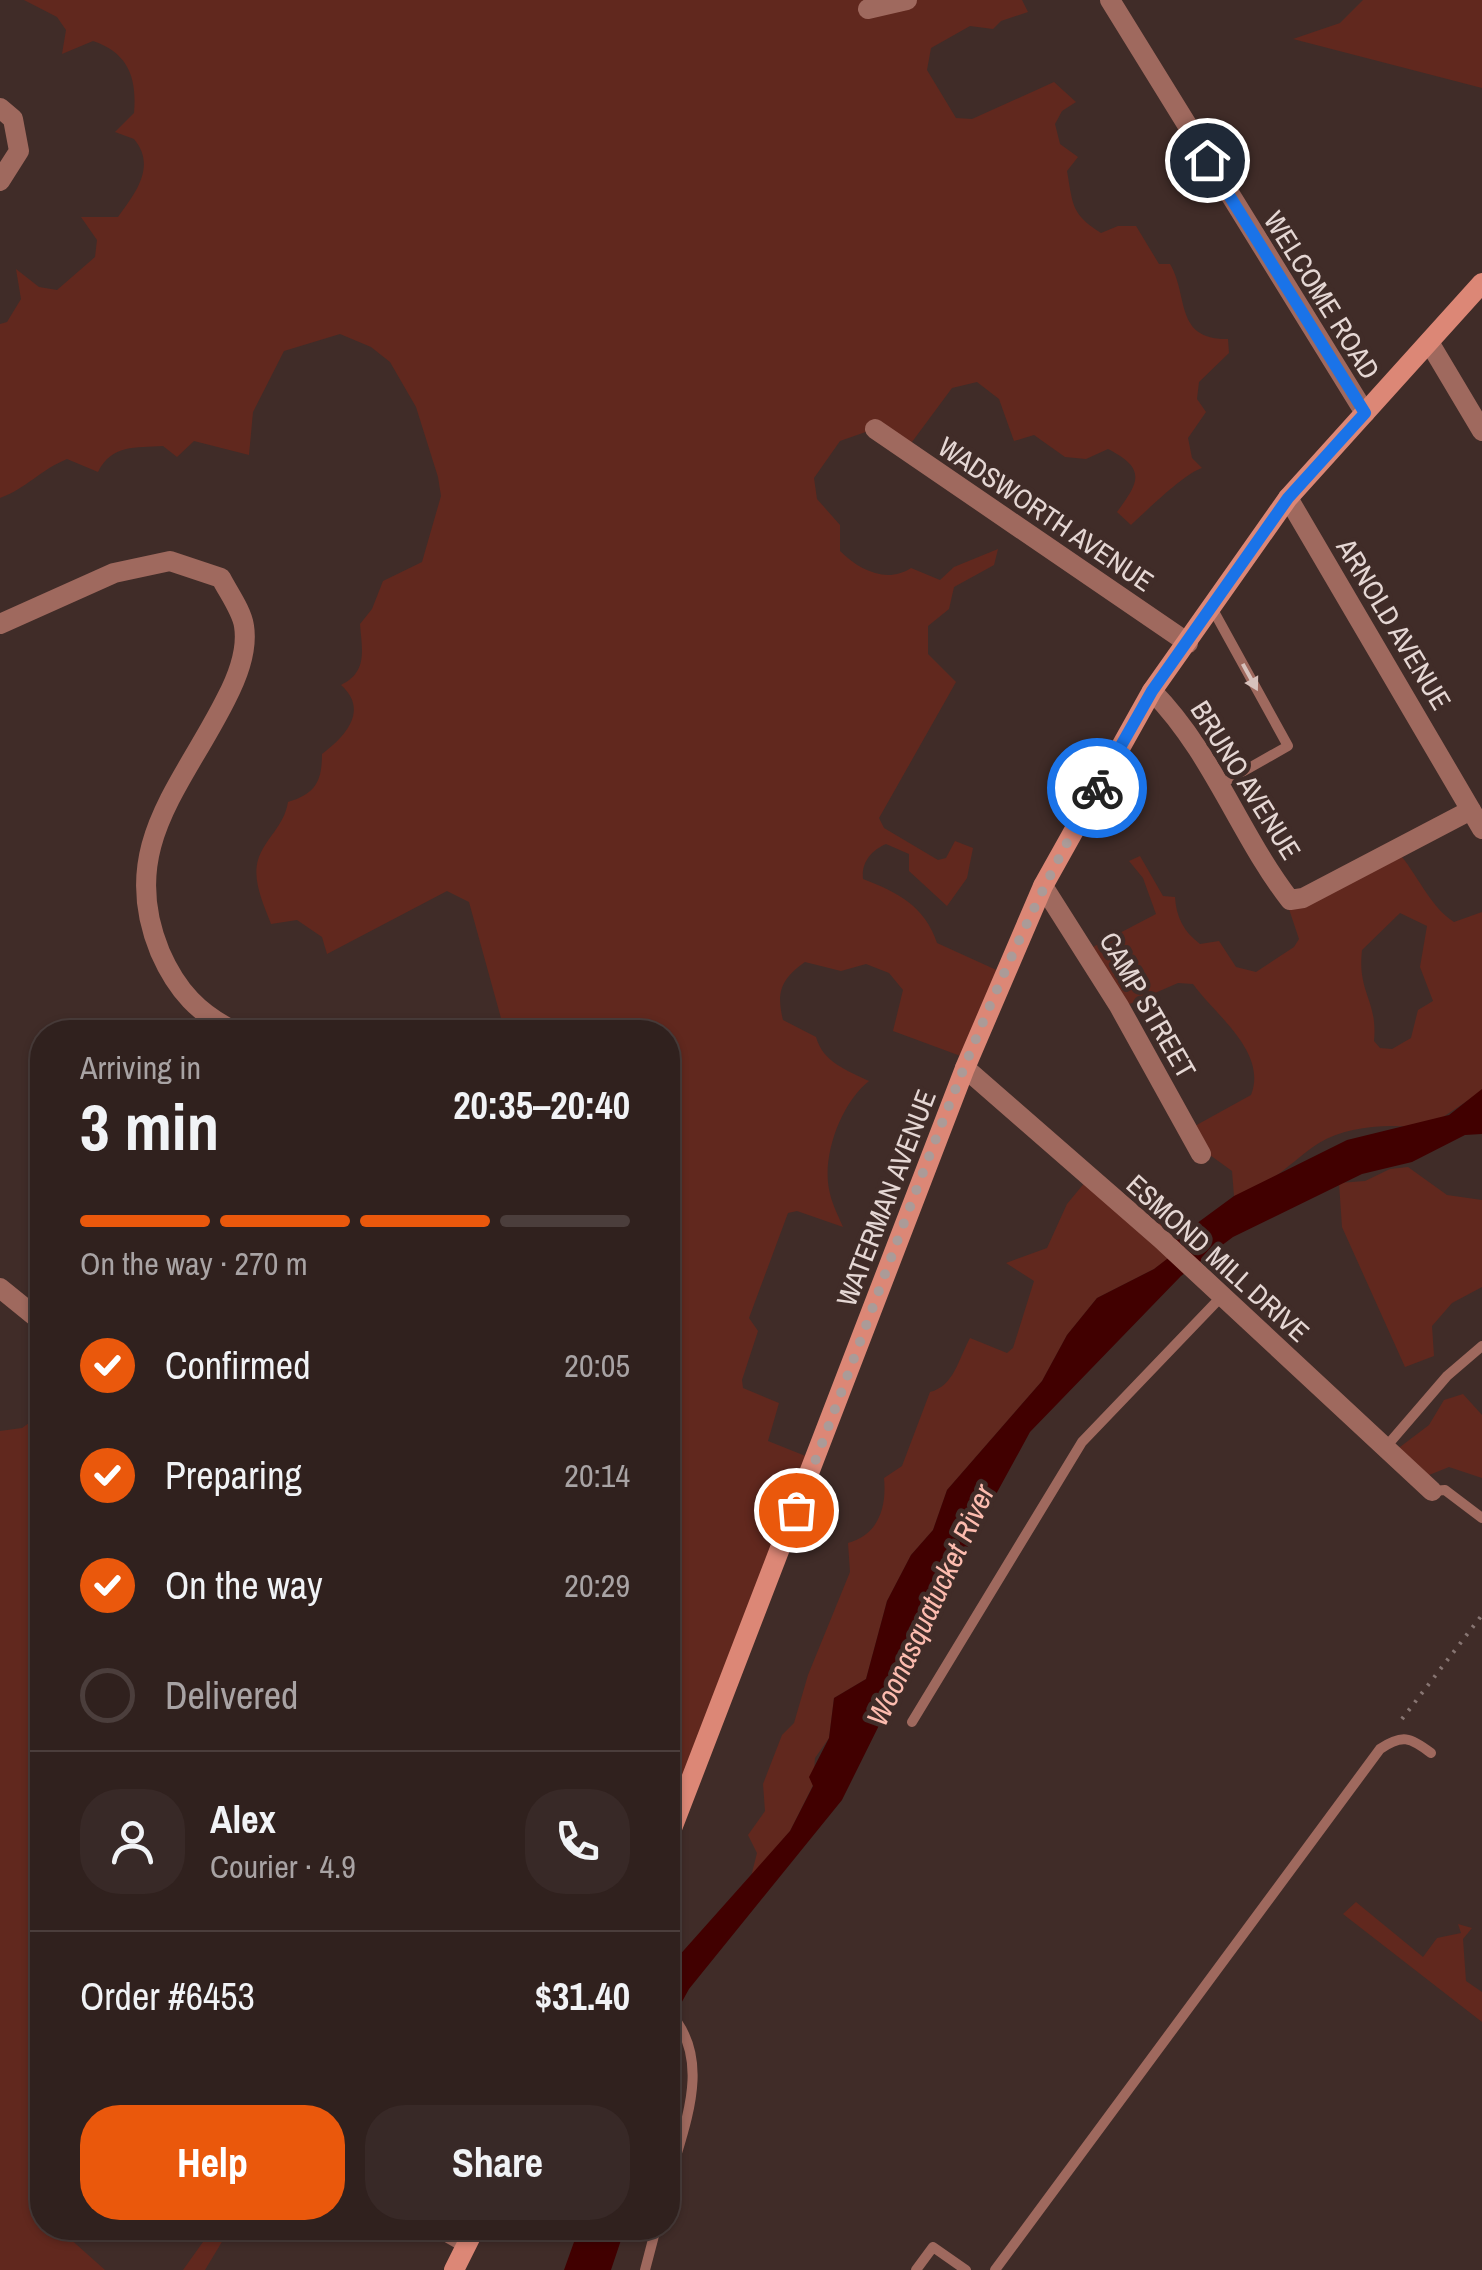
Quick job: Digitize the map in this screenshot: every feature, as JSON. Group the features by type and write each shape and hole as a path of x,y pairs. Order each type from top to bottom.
{"main road":[{"name":"WATERMAN AVENUE","path":"680,1806 965,1068 1042,886 1152,691 1288,498 1482,283"},
{"path":"454,2270 469,2240"}],"street":[{"path":"868,9 907,0"},
{"name":"WELCOME ROAD","path":"1118,3 1365,413"},
{"path":"0,108 14,119 19,150 0,181"},
{"path":"1429,342 1482,430"},
{"name":"WADSWORTH AVENUE","path":"874,429 1188,643"},
{"name":"ARNOLD AVENUE","path":"1288,498 1482,829"},
{"path":"0,624 114,572 170,562 221,578 244,626 239,673 190,766 162,808 146,866 147,920 168,970 194,1008 215,1020"},
{"name":"BRUNO AVENUE","path":"1152,691 1174,713 1222,784 1290,900 1471,810"},
{"name":"CAMP STREET","path":"1042,886 1119,1006 1202,1154"},
{"name":"ESMOND MILL DRIVE","path":"965,1068 1222,1296 1432,1491"},
{"path":"0,1288 30,1312"}],"lane":[{"path":"1212,608 1288,746 1222,784"},
{"path":"912,1722 1082,1442 1222,1296"},
{"path":"1385,1449 1479,1353"},
{"path":"1432,1491 1446,1490 1482,1518"},
{"path":"995,2270 1380,1750 1395,1739 1411,1738 1431,1752"},
{"path":"680,2028 694,2058 694,2084 680,2138"},
{"path":"451,2240 465,2248"},
{"path":"645,2270 653,2240"},
{"path":"916,2270 933,2246 966,2270"}],"path":[{"path":"1402,1718 1482,1615"}],"shaded area":[{"path":"24,0 1022,0 1028,12 1001,21 993,29 970,26 931,48 927,70 956,118 972,119 1054,82 1076,102 1062,111 1055,124 1060,144 1078,157 1067,171 1072,201 1079,214 1101,233 1118,226 1136,226 1159,264 1170,264 1191,324 1211,337 1228,339 1229,353 1199,382 1197,399 1206,412 1188,438 1192,458 1202,468 1176,485 1131,525 1117,512 1134,484 1134,470 1129,463 1108,449 1086,459 1065,457 1034,435 1014,441 999,399 977,382 952,388 909,446 877,428 840,441 814,478 817,499 840,525 840,551 874,573 892,575 911,568 940,580 954,567 998,549 994,565 954,587 949,609 928,626 928,654 956,682 879,818 884,828 938,860 946,858 955,841 973,848 967,878 947,906 909,871 909,854 886,844 868,857 863,879 908,902 925,919 937,943 1003,973 966,1058 893,1031 903,990 889,973 866,964 841,971 805,962 782,987 783,1020 816,1037 830,1059 869,1081 850,1102 831,1145 830,1194 843,1227 797,1211 788,1213 749,1318 758,1331 742,1380 743,1388 779,1403 768,1441 813,1459 680,1805 680,1020 502,1020 469,902 447,891 327,954 322,937 297,920 271,924 258,884 258,860 283,819 288,802 315,786 322,754 351,722 353,704 341,685 359,667 360,624 372,609 383,581 422,562 441,496 416,407 390,362 371,347 340,334 284,351 253,412 249,455 194,441 177,457 163,446 125,449 110,456 98,472 67,459 0,498 0,324 7,322 21,299 16,269 39,287 57,290 95,257 97,240 81,217 118,217 137,189 144,169 141,149 134,139 115,132 134,113 132,78 123,60 93,41 62,54 66,30 57,17"},
{"path":"1363,0 1482,0 1482,88 1293,39 1340,23"},
{"path":"1397,851 1437,907 1454,922 1482,912 1482,1091 1425,1129 1371,1127 1331,1137 1268,1182 1234,1196 1232,1171 1203,1150 1193,1127 1251,1095 1254,1079 1246,1049 1193,984 1178,983 1125,1006 1093,947 1156,914 1143,878 1129,861 1140,856 1163,896 1175,897 1179,917 1189,934 1200,944 1219,941 1236,967 1256,972 1294,947 1299,939 1288,906","holes":["1400,913 1427,926 1420,967 1433,1001 1418,1010 1411,1038 1392,1049 1380,1048 1374,1041 1373,1016 1362,977 1362,950"]},
{"path":"1408,1167 1447,1195 1482,1200 1482,1287 1452,1303 1432,1326 1434,1356 1405,1367 1342,1227 1339,1183 1365,1181 1390,1169"},
{"path":"1091,1175 1154,1226 1159,1221 1177,1252 1154,1269 1097,1298 1067,1335 1042,1381 947,1490 933,1530 911,1555 887,1601 866,1679 834,1698 829,1738 815,1758 813,1785 790,1831 751,1877 757,1853 748,1835 765,1811 763,1784 782,1735 794,1723 808,1675 850,1572 848,1543 867,1534 878,1519 884,1500 884,1478 902,1466 930,1392 950,1378 970,1338 1007,1353 1013,1348 1034,1281 1006,1263 1047,1248 1067,1204"},
{"path":"1463,1394 1482,1415 1482,1478 1449,1467 1414,1481 1396,1450 1429,1425 1444,1400"},
{"path":"30,1422 30,2240 71,2240 105,2270 0,2270 0,1431 22,1428"},
{"path":"1356,1902 1423,1957 1437,1938 1461,1933 1458,1924 1472,1928 1463,1939 1466,1981 1482,1992 1482,2022 1343,1914"},
{"path":"204,2240 223,2240 205,2270 183,2270"}],"water":[{"name":"Woonasquatucket River","path":"1482,1089 1482,1134 1465,1135 1412,1162 1362,1174 1233,1237 1181,1276 1030,1432 971,1540 842,1800 689,1989 680,2005 680,1955 790,1831 813,1786 809,1777 829,1738 834,1698 866,1679 887,1601 911,1555 933,1530 947,1490 1042,1381 1067,1335 1097,1298 1154,1269 1176,1252 1170,1243 1234,1196 1347,1140 1449,1115"},
{"path":"575,2240 621,2240 611,2270 564,2270"}],"way so far":[{"path":"796,1510 965,1068 1042,886 1097,788"}],"route":[{"path":"1097,788 1152,691 1288,498 1365,413 1207,160"}]}
